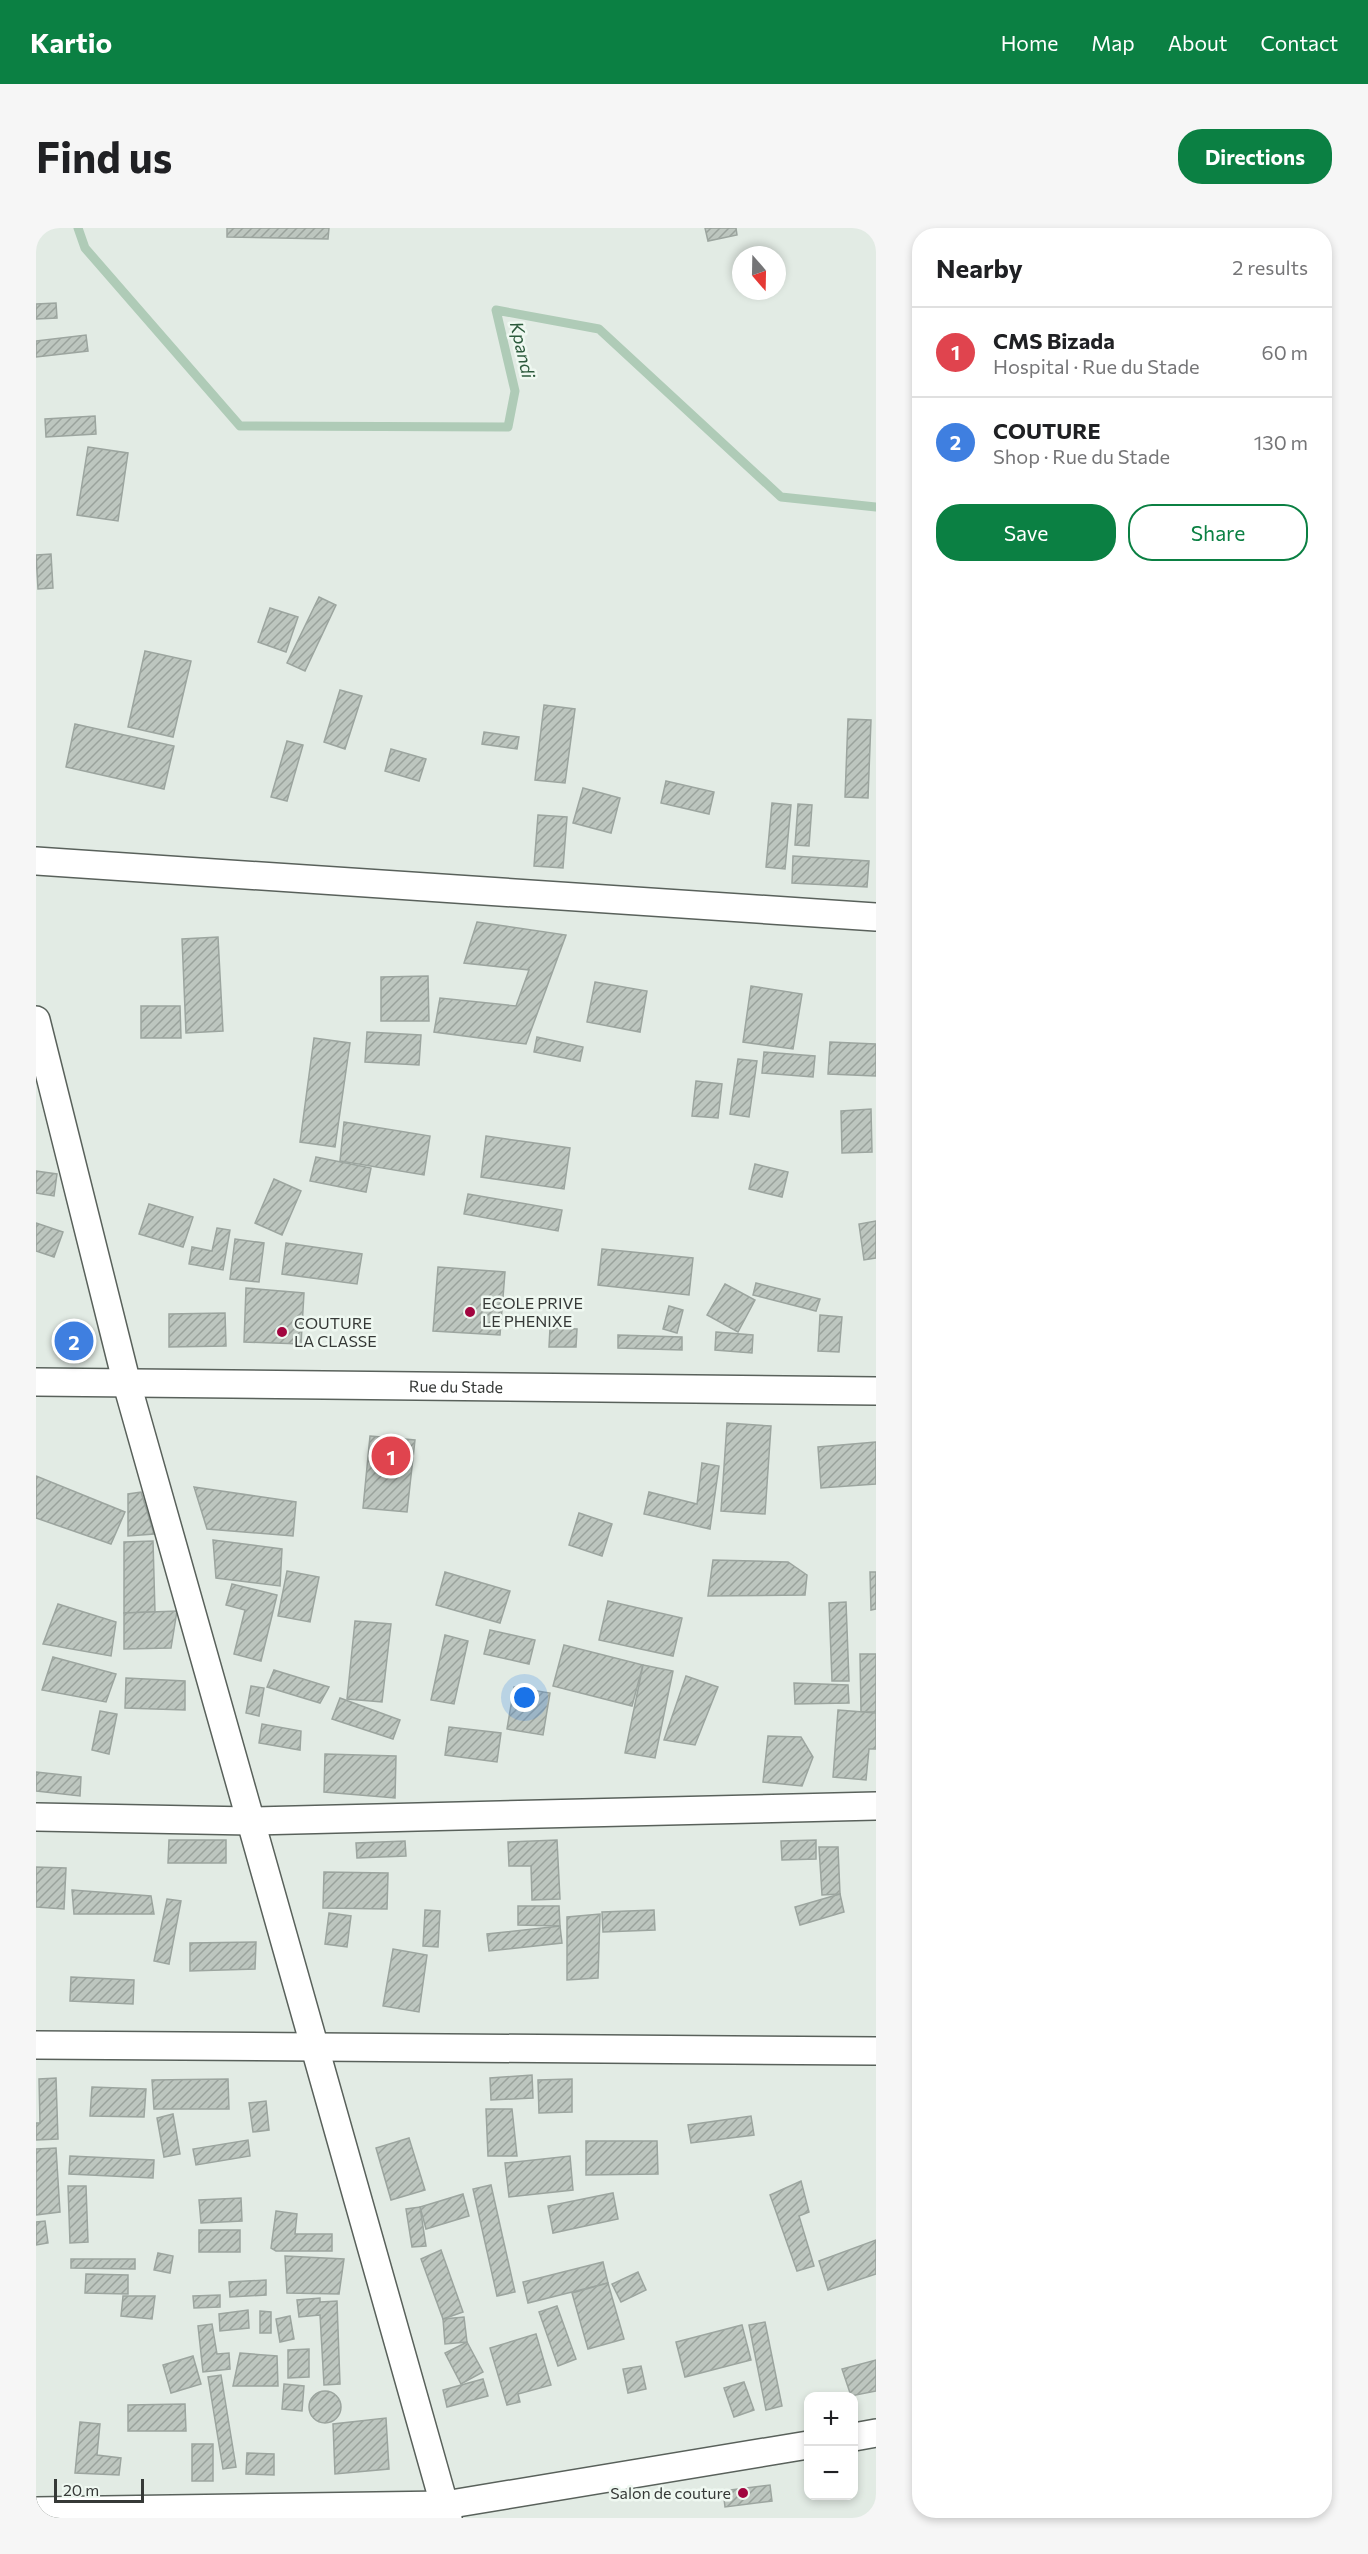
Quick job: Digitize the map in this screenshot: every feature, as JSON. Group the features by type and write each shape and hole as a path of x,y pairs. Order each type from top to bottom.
{"street":[{"path":"36,861 876,917"},
{"path":"36,1020 127,1384 446,2512"},
{"name":"Rue du Stade","path":"36,1382 876,1391"},
{"path":"36,1817 250,1821 876,1806"},
{"path":"36,2045 876,2051"},
{"path":"858,2436 876,2433"},
{"path":"36,2511 446,2512 804,2446"}],"building":[{"path":"227,228 329,228 328,239 227,237"},
{"path":"705,228 736,228 737,235 708,241"},
{"path":"56,303 57,318 36,319 36,304"},
{"path":"86,335 88,351 36,357 36,341"},
{"path":"95,416 96,434 46,437 45,419"},
{"path":"88,447 128,453 118,521 77,515"},
{"path":"51,554 53,588 38,589 36,555"},
{"path":"319,597 336,605 305,671 287,663"},
{"path":"270,608 298,617 286,652 258,642"},
{"path":"145,651 191,661 173,737 128,727"},
{"path":"340,690 362,696 345,749 324,742"},
{"path":"544,705 575,709 565,783 535,780"},
{"path":"848,719 871,720 868,798 845,797"},
{"path":"75,724 174,746 164,789 66,767"},
{"path":"484,732 519,737 517,749 482,744"},
{"path":"287,741 303,745 287,801 271,797"},
{"path":"391,749 426,759 419,781 385,771"},
{"path":"666,781 714,792 709,814 661,803"},
{"path":"583,788 620,798 611,833 573,823"},
{"path":"772,803 791,805 785,869 766,867"},
{"path":"798,804 812,805 809,846 795,845"},
{"path":"538,815 567,817 563,868 534,866"},
{"path":"793,856 869,861 867,887 792,883"},
{"path":"477,922 566,935 526,1044 434,1032 440,998 516,1006 529,970 464,963"},
{"path":"218,937 223,1031 186,1033 182,939"},
{"path":"428,976 429,1021 381,1021 381,977"},
{"path":"595,982 647,991 640,1032 587,1022"},
{"path":"751,986 802,994 793,1049 743,1042"},
{"path":"141,1006 180,1006 181,1038 141,1038"},
{"path":"367,1032 421,1035 419,1065 365,1062"},
{"path":"537,1037 583,1047 580,1061 534,1052"},
{"path":"314,1038 350,1043 335,1147 300,1142"},
{"path":"830,1042 876,1044 876,1076 828,1074"},
{"path":"764,1052 815,1056 813,1077 762,1073"},
{"path":"738,1059 757,1061 749,1117 730,1114"},
{"path":"696,1081 722,1084 718,1118 692,1116"},
{"path":"871,1109 872,1152 842,1153 841,1111"},
{"path":"344,1122 430,1136 424,1175 340,1161"},
{"path":"486,1136 570,1148 564,1189 481,1177"},
{"path":"316,1157 371,1168 366,1192 310,1181"},
{"path":"755,1164 788,1172 782,1197 749,1189"},
{"path":"36,1171 57,1174 54,1196 36,1193"},
{"path":"274,1179 301,1191 282,1235 255,1223"},
{"path":"468,1194 562,1210 558,1231 464,1214"},
{"path":"149,1204 193,1217 183,1247 139,1234"},
{"path":"876,1221 876,1258 864,1260 859,1224"},
{"path":"36,1223 63,1232 54,1257 36,1251"},
{"path":"217,1228 230,1230 223,1270 189,1264 192,1247 212,1251"},
{"path":"235,1239 264,1243 259,1282 230,1279"},
{"path":"286,1243 362,1254 357,1284 282,1274"},
{"path":"602,1249 693,1258 689,1295 598,1285"},
{"path":"438,1267 505,1272 500,1335 433,1331"},
{"path":"756,1283 820,1299 816,1311 753,1295"},
{"path":"725,1284 755,1300 738,1332 707,1315"},
{"path":"246,1288 304,1293 301,1344 244,1342"},
{"path":"669,1306 683,1310 677,1333 663,1329"},
{"path":"225,1313 226,1346 169,1347 169,1314"},
{"path":"820,1315 842,1317 839,1352 818,1351"},
{"path":"79,1324 81,1346 66,1348 64,1326"},
{"path":"550,1328 577,1329 576,1347 549,1347"},
{"path":"716,1332 753,1335 752,1353 715,1350"},
{"path":"618,1335 682,1337 682,1350 618,1348"},
{"path":"727,1423 771,1426 765,1514 721,1511"},
{"path":"370,1436 415,1440 407,1512 363,1508"},
{"path":"876,1442 876,1484 821,1488 818,1447"},
{"path":"702,1463 719,1466 710,1529 644,1514 649,1492 697,1504"},
{"path":"36,1476 125,1512 111,1544 36,1518"},
{"path":"194,1487 296,1502 293,1536 207,1529"},
{"path":"141,1492 154,1534 128,1536 128,1494"},
{"path":"579,1513 612,1524 602,1556 569,1545"},
{"path":"213,1540 282,1549 280,1586 216,1578"},
{"path":"153,1541 155,1612 124,1613 124,1542"},
{"path":"713,1560 788,1562 807,1575 805,1595 708,1596"},
{"path":"287,1571 319,1577 310,1622 278,1616"},
{"path":"445,1572 510,1591 500,1623 436,1605"},
{"path":"870,1572 876,1572 876,1609 871,1610"},
{"path":"232,1584 277,1595 261,1661 234,1654 245,1610 226,1605"},
{"path":"608,1601 682,1618 673,1656 599,1640"},
{"path":"846,1602 849,1681 832,1681 829,1603"},
{"path":"58,1604 116,1622 111,1656 43,1644"},
{"path":"177,1611 171,1648 124,1649 124,1613"},
{"path":"355,1621 391,1624 382,1702 347,1699"},
{"path":"490,1630 535,1640 529,1664 484,1654"},
{"path":"445,1635 468,1641 454,1704 431,1700"},
{"path":"564,1645 643,1665 632,1706 553,1686"},
{"path":"860,1654 876,1654 876,1712 861,1712"},
{"path":"53,1657 116,1674 106,1702 42,1690"},
{"path":"643,1665 673,1671 655,1758 625,1753"},
{"path":"274,1670 329,1687 320,1703 267,1687"},
{"path":"686,1676 718,1687 695,1745 664,1740"},
{"path":"126,1678 185,1681 185,1710 125,1708"},
{"path":"794,1683 848,1685 849,1703 795,1704"},
{"path":"251,1686 264,1688 259,1716 246,1713"},
{"path":"514,1687 550,1693 543,1735 507,1729"},
{"path":"340,1698 400,1720 393,1739 332,1719"},
{"path":"838,1710 876,1713 876,1749 869,1749 866,1780 833,1777"},
{"path":"100,1711 117,1714 109,1754 92,1750"},
{"path":"262,1724 301,1731 300,1750 259,1743"},
{"path":"449,1727 501,1733 497,1762 445,1755"},
{"path":"768,1736 801,1737 813,1757 802,1786 763,1782"},
{"path":"325,1754 396,1756 395,1798 324,1792"},
{"path":"36,1772 81,1777 80,1796 36,1791"},
{"path":"169,1840 226,1840 226,1863 168,1863"},
{"path":"557,1840 560,1899 532,1900 531,1866 509,1866 508,1842"},
{"path":"816,1840 816,1859 782,1860 781,1841"},
{"path":"405,1841 406,1856 357,1858 356,1843"},
{"path":"819,1847 838,1847 840,1894 822,1895"},
{"path":"36,1867 66,1868 64,1909 36,1907"},
{"path":"324,1872 388,1873 387,1909 323,1908"},
{"path":"72,1890 151,1896 154,1914 74,1914"},
{"path":"840,1894 844,1912 800,1925 795,1907"},
{"path":"167,1899 181,1901 169,1964 154,1961"},
{"path":"518,1906 559,1906 560,1926 518,1925"},
{"path":"425,1910 440,1911 438,1947 423,1946"},
{"path":"654,1910 655,1930 603,1932 602,1912"},
{"path":"329,1913 351,1916 347,1947 325,1944"},
{"path":"600,1914 598,1978 567,1980 567,1917"},
{"path":"560,1926 562,1943 489,1951 487,1934"},
{"path":"256,1942 255,1969 190,1971 190,1943"},
{"path":"393,1949 427,1955 419,2012 383,2006"},
{"path":"71,1977 134,1980 133,2004 70,2001"},
{"path":"532,2075 533,2098 491,2100 490,2078"},
{"path":"56,2078 58,2139 36,2140 36,2123 40,2123 39,2079"},
{"path":"228,2079 229,2109 154,2109 152,2080"},
{"path":"572,2079 572,2112 539,2113 538,2080"},
{"path":"92,2087 146,2089 144,2117 90,2116"},
{"path":"266,2101 269,2130 253,2132 249,2103"},
{"path":"486,2109 512,2109 517,2156 488,2156"},
{"path":"173,2114 180,2154 164,2157 157,2118"},
{"path":"751,2116 754,2135 691,2143 688,2125"},
{"path":"409,2138 425,2190 391,2200 376,2148"},
{"path":"248,2140 250,2156 196,2165 193,2149"},
{"path":"586,2141 657,2141 658,2174 586,2175"},
{"path":"56,2148 60,2212 36,2215 36,2149"},
{"path":"70,2156 154,2160 153,2178 69,2174"},
{"path":"570,2156 573,2190 509,2197 505,2163"},
{"path":"801,2181 809,2212 799,2216 814,2266 797,2271 770,2195"},
{"path":"491,2185 515,2292 497,2296 473,2189"},
{"path":"68,2186 86,2186 88,2242 70,2243"},
{"path":"613,2193 618,2219 553,2233 548,2206"},
{"path":"463,2194 469,2216 426,2229 420,2207"},
{"path":"241,2198 242,2221 201,2223 199,2200"},
{"path":"420,2207 426,2246 412,2247 406,2209"},
{"path":"276,2211 297,2214 295,2234 332,2234 332,2251 276,2251 271,2248"},
{"path":"45,2221 48,2243 36,2245 36,2222"},
{"path":"199,2230 240,2230 240,2252 199,2252"},
{"path":"876,2240 876,2274 828,2290 819,2261"},
{"path":"441,2250 463,2312 443,2319 421,2259"},
{"path":"158,2253 173,2256 170,2273 154,2270"},
{"path":"285,2256 344,2259 339,2294 287,2293"},
{"path":"71,2259 135,2259 135,2269 71,2268"},
{"path":"603,2262 608,2283 528,2303 523,2282"},
{"path":"638,2272 646,2290 621,2302 612,2284"},
{"path":"86,2274 128,2275 128,2294 85,2293"},
{"path":"266,2280 266,2295 230,2297 229,2282"},
{"path":"608,2283 624,2339 588,2349 572,2293"},
{"path":"220,2295 220,2307 194,2308 193,2296"},
{"path":"123,2296 155,2296 152,2319 121,2316"},
{"path":"320,2298 320,2302 337,2301 340,2384 324,2385 320,2315 299,2317 297,2300"},
{"path":"557,2306 576,2359 558,2366 539,2312"},
{"path":"248,2310 249,2328 220,2331 219,2314"},
{"path":"260,2311 271,2312 271,2333 260,2333"},
{"path":"290,2316 294,2339 280,2342 276,2319"},
{"path":"464,2317 467,2342 445,2344 443,2319"},
{"path":"765,2322 782,2406 766,2410 749,2325"},
{"path":"212,2324 217,2354 229,2353 230,2369 203,2372 198,2326"},
{"path":"742,2325 751,2360 685,2377 676,2342"},
{"path":"536,2334 551,2385 518,2394 520,2402 507,2405 490,2348"},
{"path":"467,2342 483,2372 461,2384 445,2353"},
{"path":"309,2349 309,2377 288,2378 288,2350"},
{"path":"240,2353 277,2356 278,2386 233,2386"},
{"path":"193,2356 201,2384 171,2393 163,2365"},
{"path":"876,2360 876,2391 858,2395 858,2392 850,2392 842,2369"},
{"path":"641,2366 646,2389 628,2393 623,2369"},
{"path":"221,2375 236,2467 223,2469 208,2377"},
{"path":"483,2379 488,2396 447,2407 443,2390"},
{"path":"744,2382 754,2410 734,2417 724,2388"},
{"path":"284,2384 304,2386 302,2411 282,2409"},
{"path":"325,2391 336,2396 341,2407 336,2418 325,2423 314,2418 309,2407 314,2396"},
{"path":"185,2404 186,2431 128,2431 128,2405"},
{"path":"386,2418 389,2469 335,2474 333,2424"},
{"path":"80,2422 100,2424 97,2455 121,2458 119,2475 75,2473"},
{"path":"192,2444 213,2444 213,2481 192,2481"},
{"path":"247,2453 274,2454 274,2475 246,2474"},
{"path":"770,2485 772,2501 725,2507 723,2491"}],"waterway":[{"name":"Kpandi","path":"78,228 85,248 240,426 508,427 515,391 496,310 599,329 781,497 876,507"}],"place":[{"name":"ECOLE PRIVE LE PHENIXE","path":"470,1312"},
{"name":"COUTURE LA CLASSE","path":"282,1332"},
{"name":"COUTURE","path":"74,1341"},
{"name":"CMS Bizada","path":"391,1456"},
{"name":"Salon de couture","path":"743,2493"}]}
